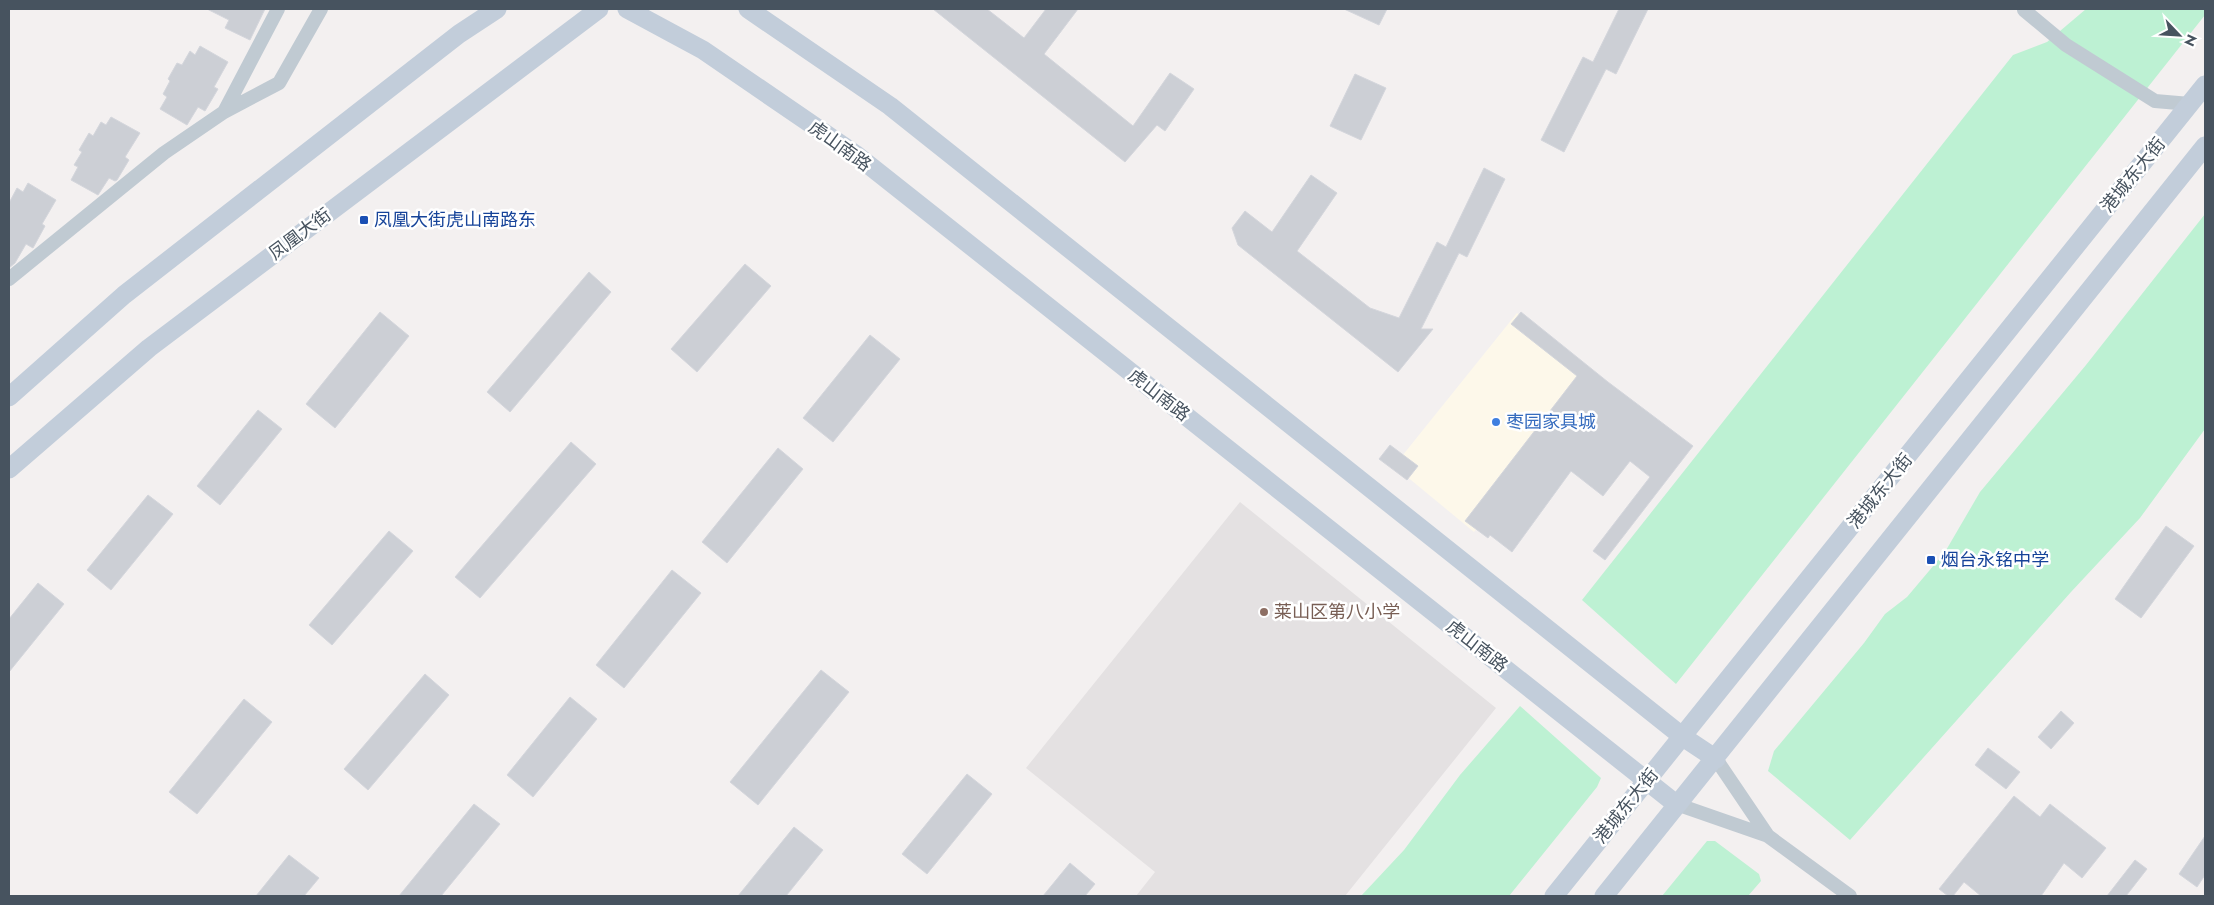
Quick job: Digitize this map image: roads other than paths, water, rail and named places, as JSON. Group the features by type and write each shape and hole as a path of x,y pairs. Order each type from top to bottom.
{"main road":[{"path":"9,397 124,296 459,34 497,9"},
{"name":"凤凰大街","path":"9,469 150,348 598,9"},
{"name":"虎山南路","path":"627,9 703,50 855,154 1676,804"},
{"path":"748,9 890,106 1683,737 1716,759"},
{"name":"港城东大街","path":"1554,896 2205,85"},
{"path":"1604,896 1676,804 1716,759 2205,146"}],"street":[{"path":"224,112 278,9"},
{"path":"9,279 164,153 224,112 278,83 321,9"},
{"path":"2024,10 2066,45 2155,101 2190,104"},
{"path":"1716,759 1768,836"},
{"path":"1676,804 1768,836 1850,896"}],"place":[{"name":"凤凰大街虎山南路东","path":"364,220"},
{"name":"枣园家具城","path":"1496,422"},
{"name":"烟台永铭中学","path":"1931,560"},
{"name":"莱山区第八小学","path":"1264,612"}]}
